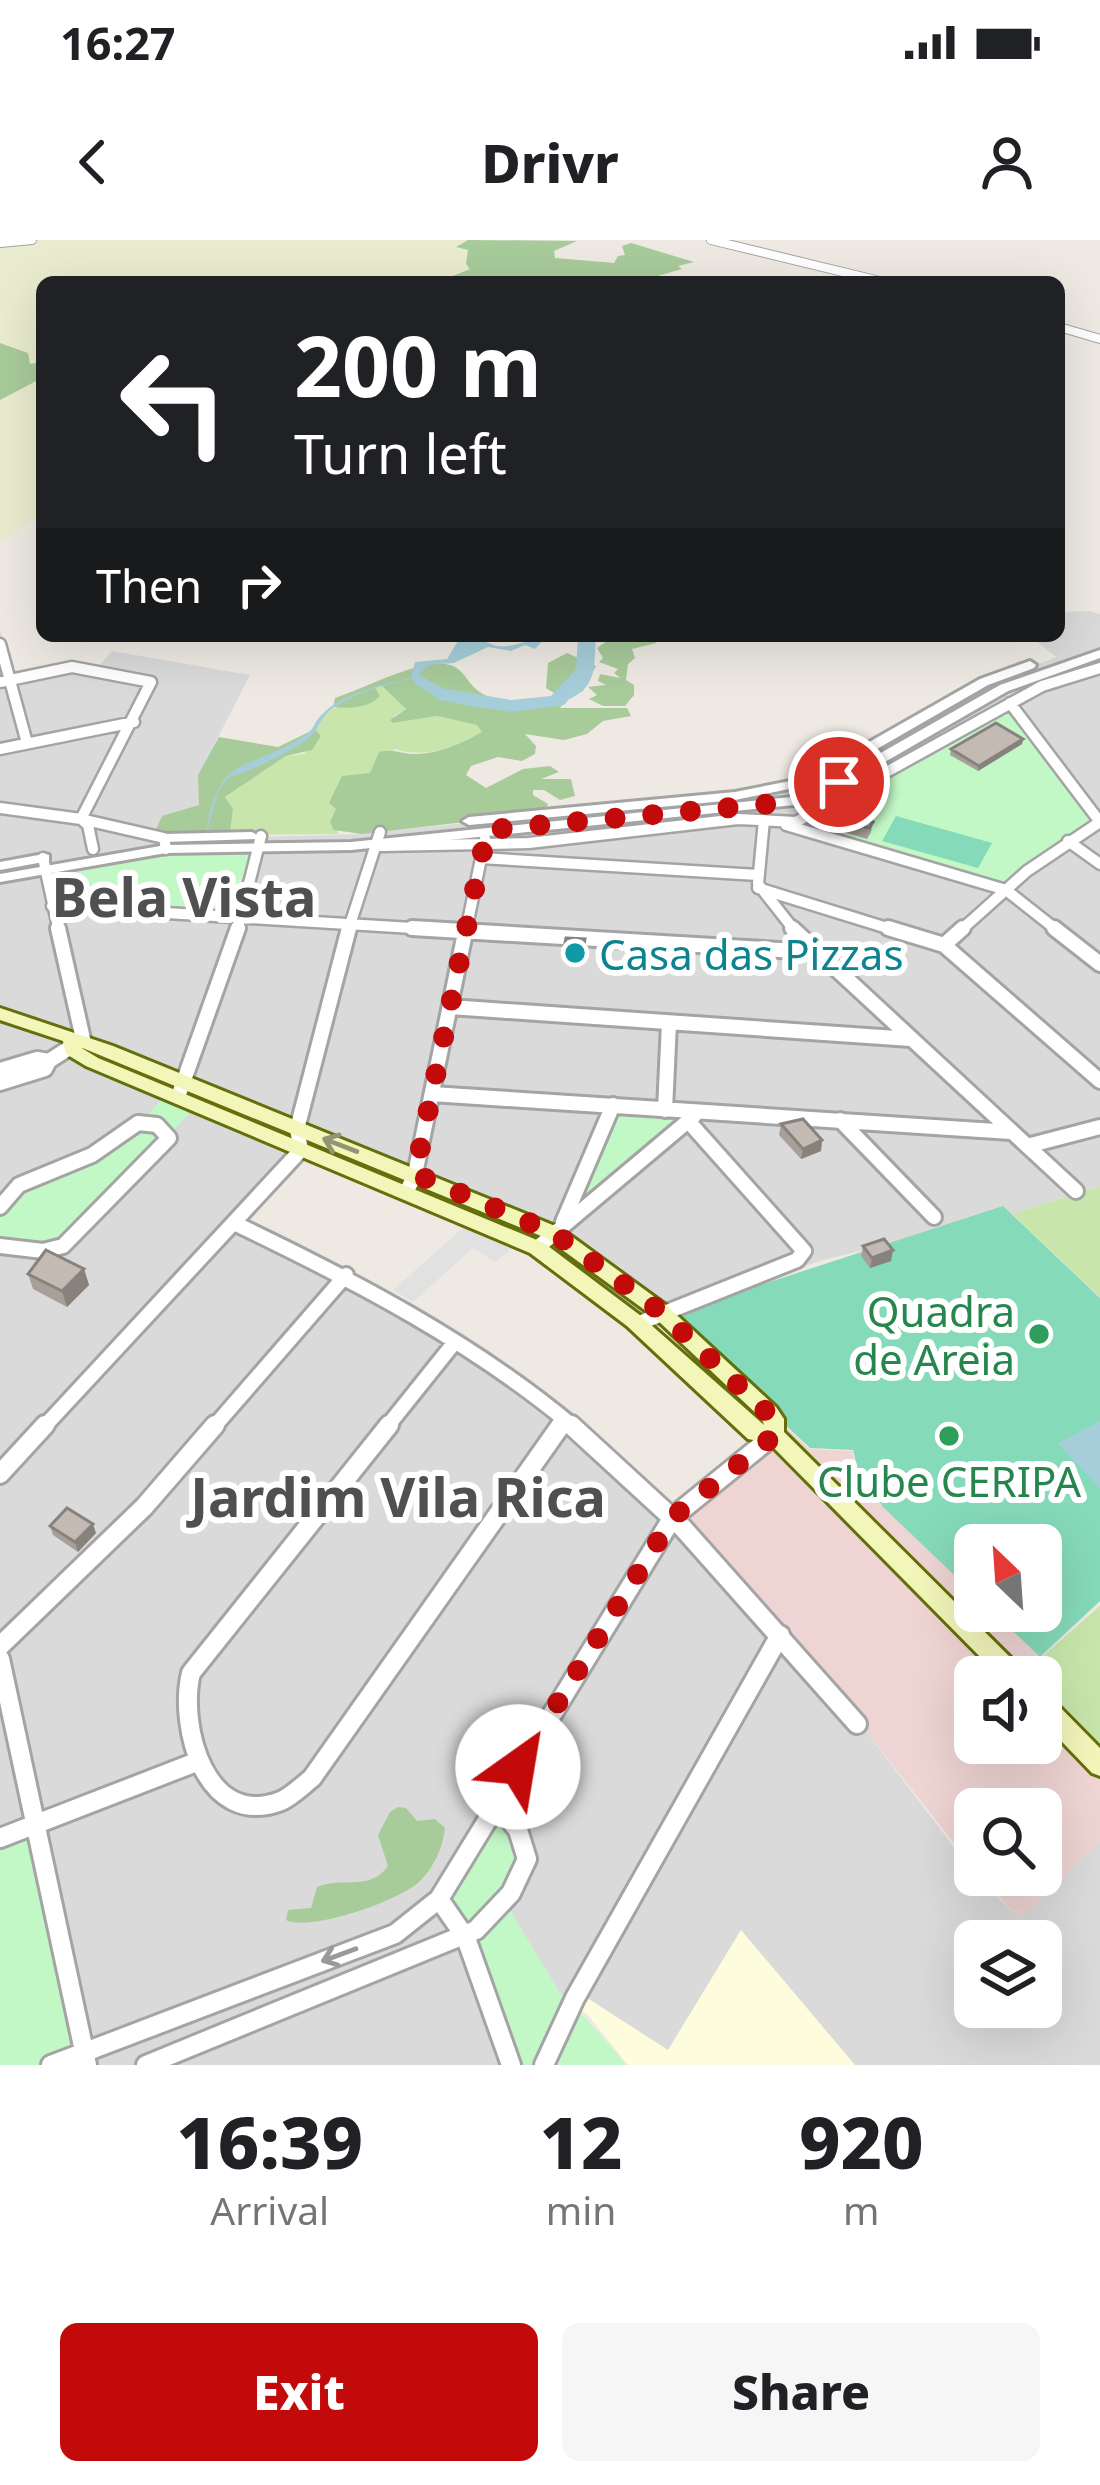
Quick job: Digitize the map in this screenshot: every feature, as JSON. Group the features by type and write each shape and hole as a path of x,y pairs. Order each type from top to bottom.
{"main road":[{"path":"0,1014 181,1089 301,1150 557,1229 660,1311 769,1412 775,1435"},
{"path":"181,1089 297,1129 537,1248 638,1324 755,1433 775,1435 994,1656"},
{"path":"1062,1726 1100,1765"}],"street":[{"path":"0,243 32,240"},
{"path":"711,240 859,276"},
{"path":"1065,329 1100,339"},
{"path":"0,644 5,681 27,742"},
{"path":"485,837 794,784 832,769 984,682 1100,645"},
{"path":"485,837 803,799 1004,688 1100,654"},
{"path":"5,681 72,667 149,680 152,686 80,818"},
{"path":"781,824 807,818 1042,686 1096,670 1100,684"},
{"path":"944,945 1068,841 1100,822 1010,703"},
{"path":"0,748 134,722"},
{"path":"0,808 80,818 165,843"},
{"path":"80,818 88,825 93,850"},
{"path":"764,820 758,881 813,952 1076,1191"},
{"path":"0,878 93,850 165,843 485,837 764,820 1006,890 1100,964"},
{"path":"485,837 758,881 944,945 1100,1081"},
{"path":"411,1182 485,837"},
{"path":"0,1474 301,1150 297,1129 350,922 377,840"},
{"path":"1068,841 1100,864"},
{"path":"181,1089 243,914 260,842"},
{"path":"0,866 44,864 165,843"},
{"path":"0,1083 45,1069 75,1044 44,864"},
{"path":"52,906 813,952"},
{"path":"450,1006 912,1040"},
{"path":"664,1110 669,1023"},
{"path":"0,1070 37,1059 49,1061"},
{"path":"432,1094 613,1105 693,1117 840,1120 1011,1132"},
{"path":"557,1229 613,1105"},
{"path":"537,1248 693,1117"},
{"path":"638,1324 660,1311 797,1260 802,1246 693,1117"},
{"path":"840,1120 934,1216"},
{"path":"0,1207 19,1184 92,1155 138,1123 157,1125 170,1138 63,1246 43,1251 0,1246"},
{"path":"1027,1146 1100,1127"},
{"path":"236,1224 346,1275 565,1420 673,1517 857,1724"},
{"path":"0,1646 144,1507 346,1275"},
{"path":"454,1343 190,1673 184,1696 199,1761 215,1789 229,1799 275,1805 296,1796 565,1420"},
{"path":"51,2065 85,2059 395,1934 440,1899 673,1517 775,1435"},
{"path":"544,2065 575,1998 780,1635"},
{"path":"0,1659 85,2059"},
{"path":"0,1838 199,1761"},
{"path":"146,2065 466,1938 511,1894 526,1858 518,1830 495,1802"},
{"path":"440,1899 466,1938 511,2065"}],"shaded area":[{"path":"0,240 468,240 457,247 468,250 466,263 471,269 453,276 36,276 36,520 0,542"},
{"path":"1065,612 1100,614 1100,1186 1012,1214 823,1260 667,1313 639,1328 537,1250 302,1152 237,1226 344,1275 562,1413 859,1722 954,1847 954,1896 996,1896 1019,1918 1042,1896 1062,1896 1062,1877 1100,1841 1100,2065 855,2065 741,1931 668,2051 582,1995 574,2006 561,1995 506,1904 495,1801 517,2065 0,2065 0,629 12,677 97,668 112,651 250,675 216,741 217,748 206,760 199,805 162,817 243,915 262,837 362,834 733,794 793,779 936,705 1056,657 1037,642 1065,642"},
{"path":"464,1227 511,1249 495,1262 473,1248 413,1302 393,1290"},
{"path":"786,1427 809,1449 852,1451 862,1496 876,1496 954,1574 954,1632 1014,1632 1039,1656 954,1656 954,1764 1062,1764 1062,1717 1100,1757 1100,1841 1062,1877 1062,1788 954,1788 954,1843 859,1722 677,1516"},
{"path":"999,1896 1042,1896 1019,1918"},
{"path":"741,1930 855,2065 628,2065 587,2014 574,2006 581,1994 668,2050"}],"green space":[{"path":"468,240 577,241 554,251 555,258 614,263 625,255 622,246 631,243 694,262 658,276 453,276 470,269 468,250 456,247"},
{"path":"0,343 28,353 30,364 36,363 36,381 0,400"},
{"path":"606,642 656,642 632,649 635,658 628,664 626,680 634,685 634,695 625,706 603,706 589,699 597,695 588,687 606,685 598,681 600,674 620,678 614,673 618,669 599,662 603,658 597,648"},
{"path":"567,653 596,666 583,691 560,708 627,708 631,716 603,721 587,734 564,740 525,734 536,746 535,754 522,761 498,757 471,766 466,775 486,788 523,769 550,766 559,772 541,779 571,779 575,796 560,800 544,790 533,790 533,795 548,804 543,813 362,834 334,830 330,822 336,809 329,803 342,776 370,773 379,752 434,752 482,732 477,725 437,716 393,723 390,720 406,709 381,685 375,687 380,696 365,705 333,707 335,698 416,667 447,664 488,696 518,705 547,703 559,696 546,688 548,663"},
{"path":"381,685 406,709 394,716 393,723 437,716 478,725 483,732 440,750 395,749 370,773 337,787 338,834 228,835 232,815 224,798 286,756 304,754 321,736 315,729 326,714 380,696 375,687"},
{"path":"1009,706 1096,821 1005,888 791,825 948,744"},
{"path":"315,729 321,736 312,750 286,756 225,797 233,809 228,847 158,850 154,834 162,816 199,805 198,775 219,737 278,747"},
{"path":"896,816 992,843 978,868 882,841"},
{"path":"259,847 243,914 52,906 45,870 158,850"},
{"path":"165,1096 194,1109 58,1247 0,1244 0,1209 15,1190 140,1124"},
{"path":"618,1109 694,1116 563,1220"},
{"path":"1100,1186 1100,1297 1012,1214"},
{"name":"Clube CERIPA","path":"1003,1206 1100,1298 1100,1601 1039,1656 1014,1632 1062,1632 1062,1524 954,1524 954,1575 875,1494 864,1495 853,1450 810,1448 668,1315"},
{"path":"1100,1606 1100,1757 1062,1717 1062,1656 1043,1656"},
{"path":"406,1808 417,1821 435,1819 445,1828 438,1856 421,1880 395,1897 355,1912 314,1922 286,1920 288,1910 311,1908 317,1887 381,1874 388,1866 378,1835 390,1812"},
{"path":"496,1809 521,1850 519,1874 467,1931 443,1898"},
{"path":"31,1828 80,2050 43,2065 0,2065 0,1840"},
{"path":"506,1904 561,1995 626,2065 517,2065 470,1939"}],"water":[{"path":"457,642 503,646 541,642 535,649 488,647 454,663 429,665 419,674 467,698 520,706 557,701 565,683 585,669 588,656 578,651 579,642 592,642 594,664 584,689 547,706 496,709 470,706 426,691 412,679 361,694 329,711 311,736 295,747 229,777 218,791 206,836 218,789 228,776 240,767 307,734 336,703 361,692 387,684 411,678 415,662 447,659"},
{"path":"1100,1421 1100,1489 1058,1443"}],"building":[{"path":"996,723 1023,739 979,766 951,749"},
{"path":"845,814 873,822 869,828 841,820"},
{"path":"566,938 585,939 583,950 564,948"},
{"path":"803,1119 822,1140 803,1149 781,1124"},
{"path":"884,1239 893,1250 872,1258 863,1246"},
{"path":"46,1250 84,1269 62,1291 28,1274"},
{"path":"67,1508 93,1524 75,1542 50,1526"}],"waterway":[{"path":"440,694 511,706 557,701 585,670 587,642"}],"place":[{"name":"Casa das Pizzas","path":"575,953"},
{"name":"Quadra de Areia","path":"1039,1334"},
{"name":"Clube CERIPA","path":"949,1436"}],"district":[{"name":"Bela Vista","path":"184,896"},
{"name":"Jardim Vila Rica","path":"398,1496"}],"route":[{"path":"518,1767 673,1517 775,1435 774,1419 628,1285 554,1233 415,1174 487,830 779,803 803,799 839,782"}]}
